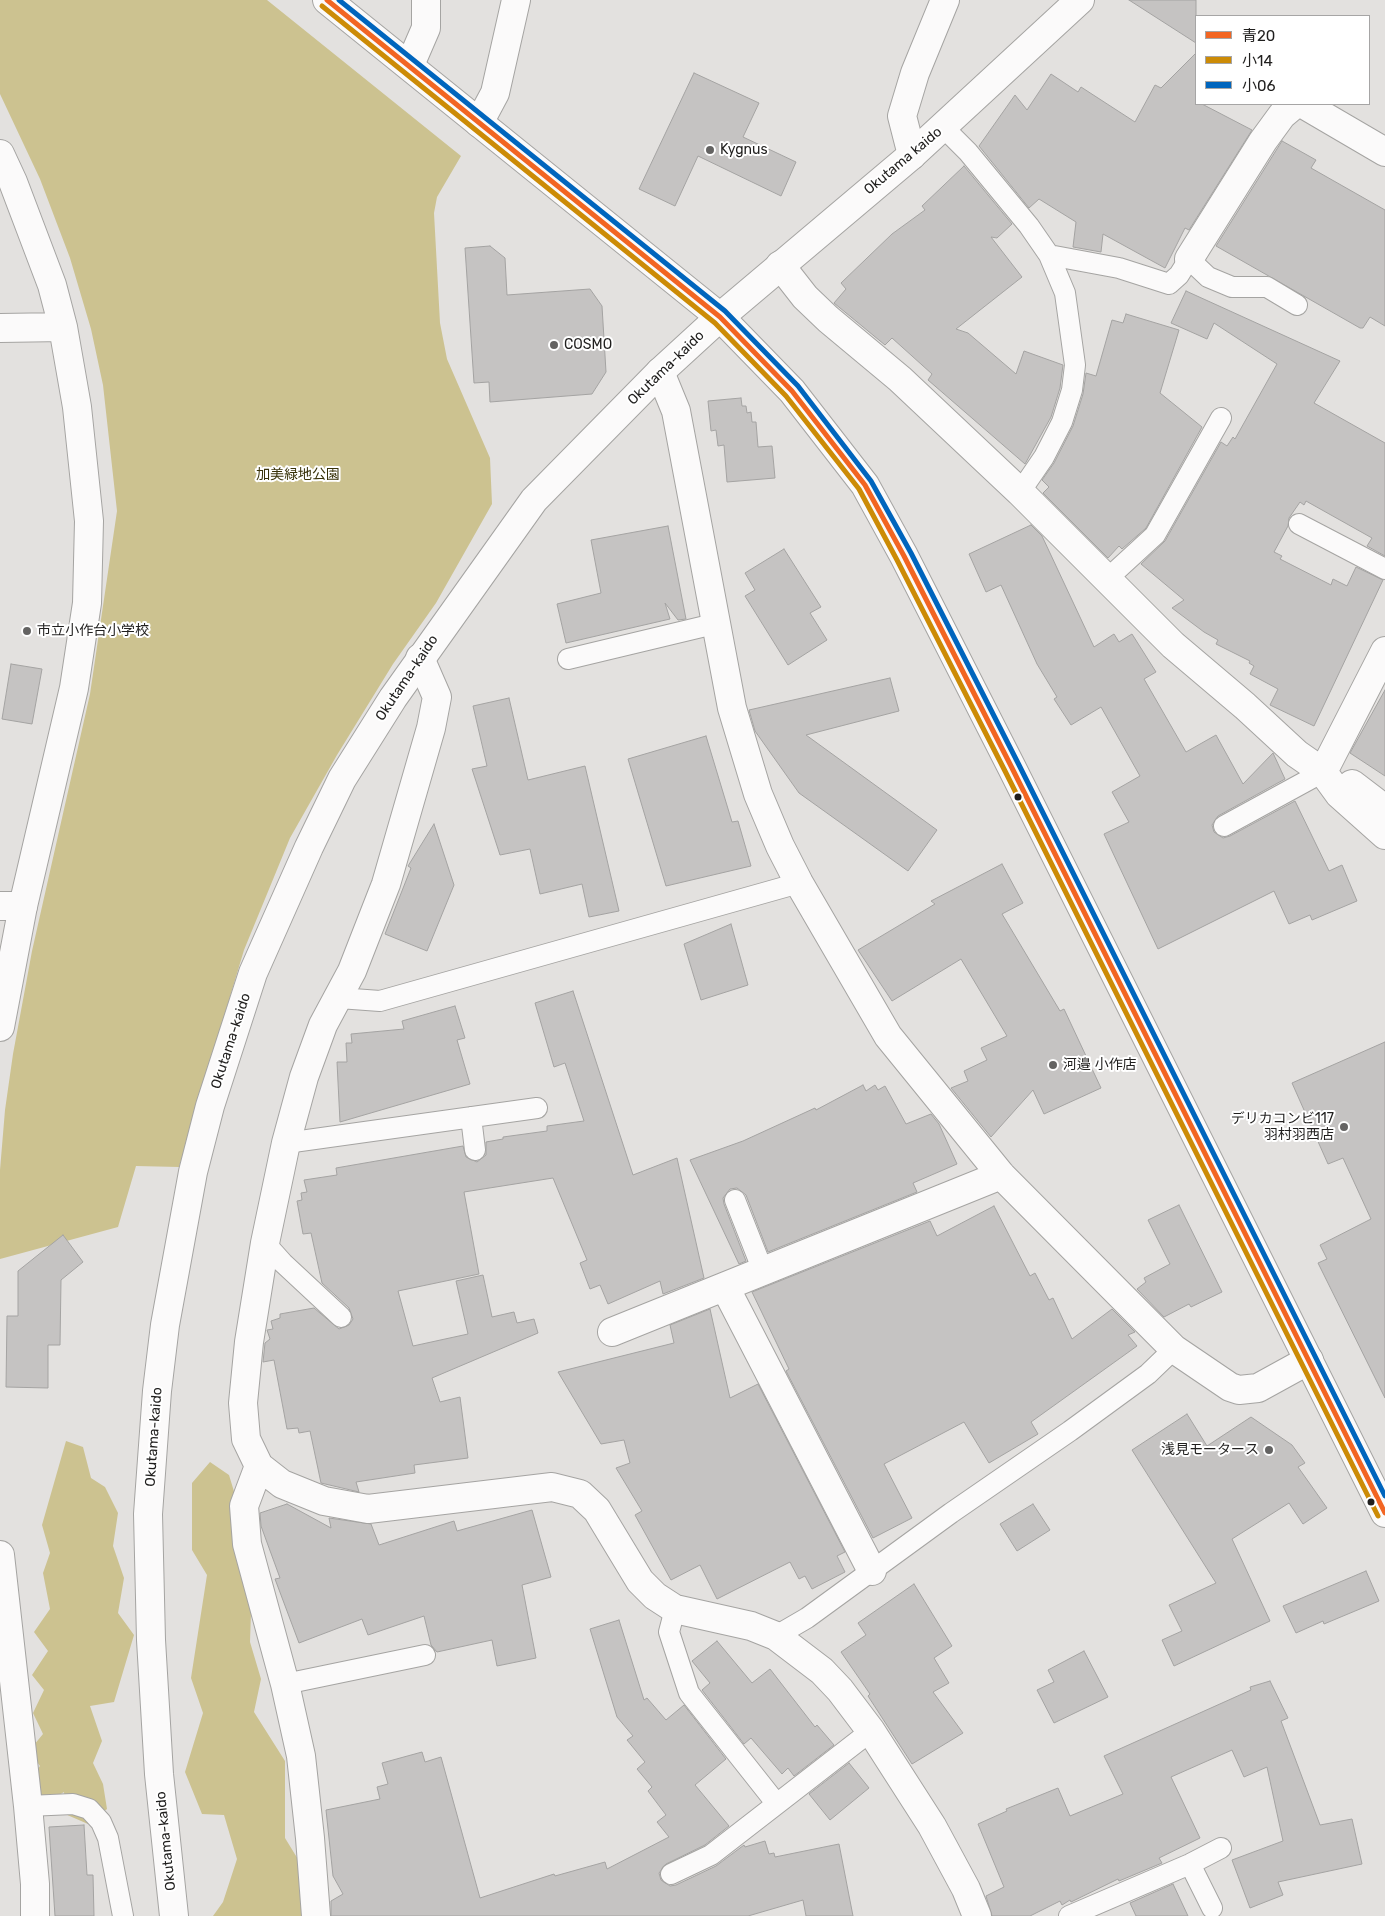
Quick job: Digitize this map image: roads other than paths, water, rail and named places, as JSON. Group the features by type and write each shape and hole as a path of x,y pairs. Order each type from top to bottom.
{"street":[{"path":"328,0 720,317 792,390 865,486 886,522 1025,793 1385,1513"},
{"path":"410,65 426,28 426,0"},
{"path":"479,123 495,93 516,0"},
{"path":"912,155 902,116 914,73 944,0"},
{"name":"Okutama kaido","path":"720,317 912,155 1080,0"},
{"path":"1189,259 1263,141 1282,116 1294,105"},
{"path":"1305,105 1385,152"},
{"path":"0,154 13,182 52,285 63,327 77,407 89,521 87,602 74,688 11,906 0,1027"},
{"path":"780,265 805,297 900,380 1020,492 1172,645 1245,706 1297,754 1323,772 1344,778 1385,809"},
{"name":"Okutama-kaido","path":"174,1916 157,1745 151,1640 148,1514 157,1391 165,1325 189,1191 210,1106 253,973 279,910 342,779 420,658 534,500 660,372 720,317"},
{"path":"0,328 63,327"},
{"path":"660,372 676,411 714,624 732,708 758,794 780,846 799,883 888,1036 1001,1175 1174,1349 1230,1387 1239,1390 1258,1388 1309,1360"},
{"path":"1323,772 1385,651"},
{"path":"420,658 437,697 430,728 386,884 352,971 323,1025 304,1077 286,1143 265,1243 249,1342 242,1403 246,1439 259,1466 282,1484 324,1500 368,1510 552,1487 580,1494 597,1510 640,1581 655,1596 674,1609 751,1626 776,1636 822,1671 840,1690 871,1731 932,1826 966,1889 977,1916"},
{"path":"1323,772 1339,794 1385,835"},
{"path":"612,1332 1001,1175"},
{"path":"725,1287 872,1571"},
{"path":"259,1466 244,1506 247,1544 285,1684 301,1756 316,1916"},
{"path":"0,1555 28,1806 36,1916"}],"lane":[{"path":"943,127 1001,191 1050,255 1064,293 1075,366 1072,390 1062,422 1044,457 1020,492"},
{"path":"1050,255 1119,268 1170,284 1179,275 1189,259 1208,277 1232,286 1266,287 1298,305"},
{"path":"1106,580 1155,535 1222,418"},
{"path":"1299,524 1385,569"},
{"path":"568,658 714,624"},
{"path":"1224,826 1323,772"},
{"path":"339,998 380,1001 799,883"},
{"path":"286,1143 537,1108"},
{"path":"471,1117 475,1150"},
{"path":"735,1200 763,1270"},
{"path":"265,1243 283,1264 341,1317"},
{"path":"776,1636 807,1618 1078,1425 1148,1374 1174,1349"},
{"path":"674,1609 669,1632 689,1693 776,1803"},
{"path":"285,1684 424,1655"},
{"path":"671,1874 711,1855 871,1731"},
{"path":"28,1806 73,1804 89,1809 102,1822 108,1838 123,1916"},
{"path":"1069,1916 1190,1864 1221,1848"},
{"path":"1190,1864 1212,1908"}],"place":[{"name":"Kygnus","path":"710,150"},
{"name":"COSMO","path":"554,345"},
{"name":"市立小作台小学校","path":"27,631"},
{"name":"河邉 小作店","path":"1053,1065"},
{"name":"デリカコンビ117 羽村羽西店","path":"1344,1127"},
{"name":"浅見モータース","path":"1269,1450"}],"park label":[{"name":"加美緑地公園","path":"298,475"}]}
